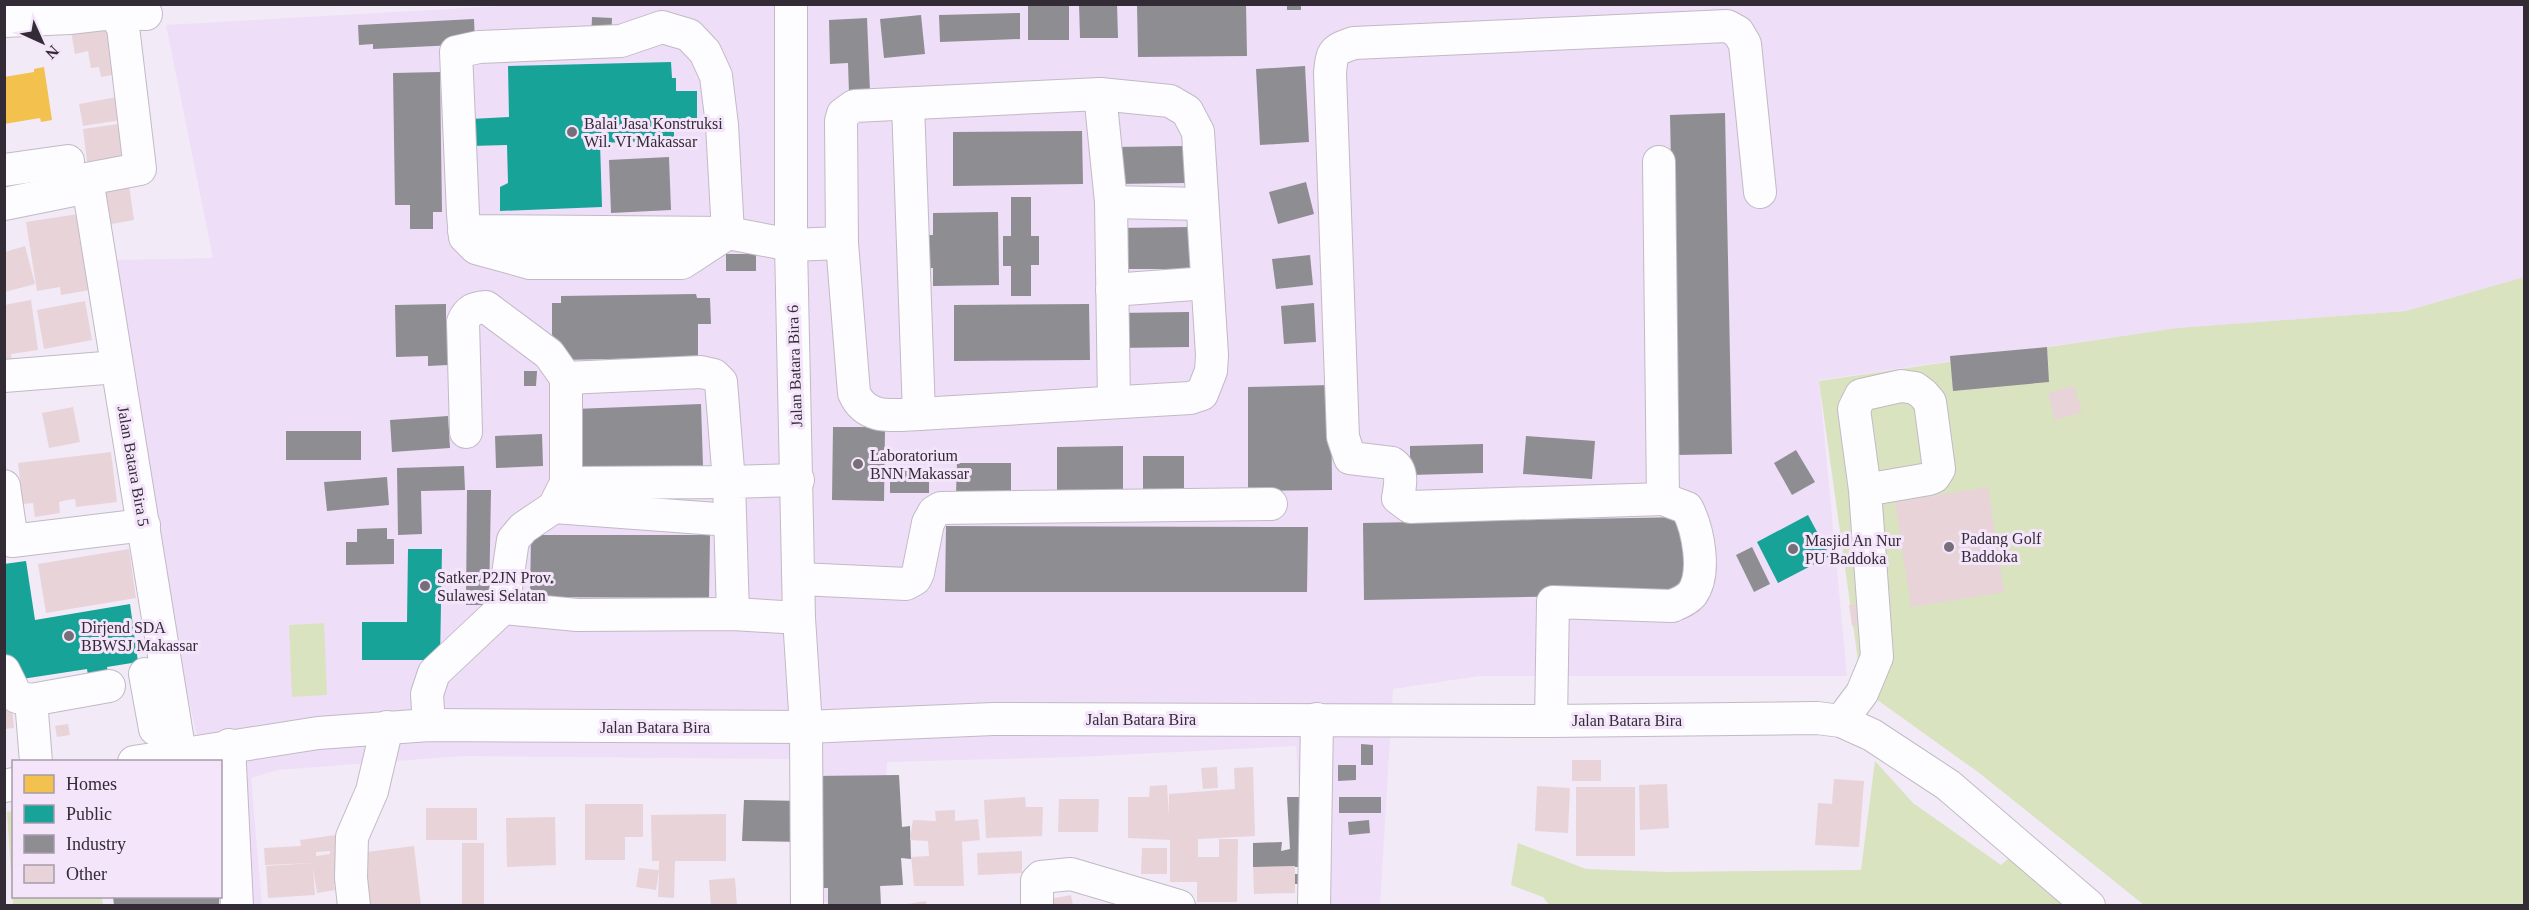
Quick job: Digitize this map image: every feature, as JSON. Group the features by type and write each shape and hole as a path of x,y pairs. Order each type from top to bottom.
{"street":[{"name":"Jalan Batara Bira 6","path":"791,4 791,245 798,480 799,618 806,727 807,906"},
{"path":"4,170 81,176 140,169 123,27 114,13"},
{"path":"4,21 114,13 146,14"},
{"path":"1551,721 1553,602 1672,606 1689,597 1698,578 1699,561 1691,516 1687,508 1664,499 1410,507 1398,498 1401,474 1398,467 1392,463 1350,458 1343,437 1330,74 1332,56 1337,48 1354,43 1727,26 1738,32 1745,44 1760,192"},
{"path":"728,233 722,126 716,76 705,52 688,36 662,27 621,41 479,47 456,52 464,231 728,233 791,245 842,243"},
{"path":"1100,94 1111,202 1114,402"},
{"path":"1100,94 1170,101 1187,111 1198,132 1212,355 1211,371 1202,394 1190,399 919,414 881,415 869,412 858,402 854,393 842,243 841,121 843,114 854,106 1100,94"},
{"path":"908,104 919,414"},
{"path":"1659,162 1664,499"},
{"path":"4,204 81,176"},
{"name":"Jalan Batara Bira 5","path":"81,176 144,525 158,757"},
{"path":"1111,202 1202,204"},
{"path":"1112,290 1207,283"},
{"path":"466,432 463,322 466,314 474,308 486,307 549,354 566,378 560,495"},
{"path":"4,376 117,367"},
{"path":"566,378 701,372 714,375 721,382 729,482 733,614"},
{"path":"429,725 427,694 434,673 503,608 513,540 560,495 729,482 798,480"},
{"path":"4,486 12,541 144,525"},
{"path":"1841,722 1862,693 1877,657 1865,490"},
{"path":"560,495 730,520"},
{"path":"800,579 906,584 915,579 918,573 930,517 941,508 1271,504"},
{"path":"503,608 577,615 733,614 799,618"},
{"path":"4,671 17,697 31,700 109,687"},
{"path":"145,674 158,757"},
{"path":"31,700 36,760"},
{"name":"Jalan Batara Bira","path":"158,757 318,733 429,725 806,727 993,719 1551,721 1817,718 1841,722 1872,735 1948,785 2089,906"},
{"path":"1314,906 1317,719"},
{"path":"354,906 351,844 372,791 387,728"},
{"path":"229,745 237,906"},
{"path":"1037,906 1037,881 1041,877 1071,874 1179,906"}],"shaded area":[{"path":"538,4 2524,5 2524,277 2406,311 2177,328 1819,380 1847,676 1479,676 1393,689 1380,905 1307,905 1296,746 1076,757 887,762 881,901 798,903 792,759 463,756 277,770 251,778 262,905 114,905 113,898 222,898 222,760 203,760 181,668 112,260 213,258 166,25"}],"green space":[{"path":"2524,277 2524,905 2144,905 1978,772 1862,689 1819,381 2177,328 2406,311"},
{"path":"324,623 327,695 292,697 289,625"},
{"path":"1875,761 1913,803 2001,865 2021,848 2079,905 1550,906 1543,897 1511,885 1518,843 1586,869 1665,872 1861,870"},
{"path":"12,811 12,890 7,812"},
{"path":"13,898 102,898 103,905 13,905"}],"building: Homes":[{"path":"44,67 52,120 41,122 40,118 4,124 4,77 34,72 34,69"}],"building: Public":[{"name":"Balai Jasa Konstruksi Wil. VI Makassar","path":"671,62 672,78 676,78 676,91 697,91 697,123 674,125 674,140 600,143 602,207 500,211 500,187 508,183 507,145 470,146 470,119 509,117 508,66"},
{"name":"Masjid An Nur PU Baddoka","path":"1808,515 1830,556 1778,583 1757,542"},
{"name":"Satker P2JN Prov. Sulawesi Selatan","path":"408,549 442,549 440,660 362,660 362,622 407,622"},
{"name":"Dirjend SDA BBWSJ Makassar","path":"26,561 35,620 130,604 138,662 107,667 110,685 90,689 87,669 9,681 4,652 4,564"}],"building: Industry":[{"path":"1028,4 1069,4 1069,40 1028,40"},
{"path":"1079,4 1117,4 1118,38 1080,38"},
{"path":"1137,4 1246,4 1247,56 1138,57"},
{"path":"1287,4 1301,4 1301,10 1287,10"},
{"path":"1020,13 1020,39 940,42 939,15"},
{"path":"921,15 925,54 884,58 880,19"},
{"path":"592,17 612,18 611,40 591,39"},
{"path":"867,18 870,92 849,93 848,63 830,64 829,20"},
{"path":"474,19 475,44 373,49 373,44 359,45 358,25"},
{"path":"1305,66 1309,142 1260,145 1256,69"},
{"path":"440,72 442,212 433,212 433,229 410,229 410,205 395,205 393,73"},
{"path":"1725,113 1732,454 1677,455 1670,115"},
{"path":"1082,131 1083,184 953,186 953,132"},
{"path":"1184,146 1185,183 1115,184 1115,147"},
{"path":"669,157 671,210 611,213 609,160"},
{"path":"1306,182 1314,214 1278,224 1269,192"},
{"path":"1011,197 1031,197 1031,236 1039,236 1039,265 1031,265 1031,296 1011,296 1011,266 1003,266 1003,236 1011,236"},
{"path":"998,212 999,285 933,286 933,268 921,268 921,235 933,235 933,213"},
{"path":"1190,227 1191,269 1117,269 1117,228"},
{"path":"726,254 756,254 756,271 726,271"},
{"path":"1310,255 1313,285 1276,289 1272,259"},
{"path":"696,294 697,298 710,298 711,324 698,324 698,357 562,360 552,352 552,303 561,303 561,296"},
{"path":"1314,303 1316,342 1284,344 1281,306"},
{"path":"446,304 446,322 453,322 453,335 447,335 448,365 428,366 428,356 396,357 395,305"},
{"path":"1089,304 1090,360 954,361 954,305"},
{"path":"1189,312 1189,347 1117,348 1117,313"},
{"path":"2047,347 2049,382 1953,391 1950,356"},
{"path":"524,371 537,371 536,386 524,386"},
{"path":"1331,385 1332,490 1248,491 1248,387"},
{"path":"701,404 703,466 577,472 575,409"},
{"path":"448,416 450,448 392,452 390,420"},
{"name":"Laboratorium BNN Makassar","path":"833,427 885,427 884,501 832,500"},
{"path":"286,431 361,431 361,460 286,460"},
{"path":"542,434 543,466 496,468 495,436"},
{"path":"1526,436 1595,441 1592,479 1523,474"},
{"path":"1483,444 1483,473 1410,475 1410,446"},
{"path":"1123,446 1123,492 1057,494 1057,447"},
{"path":"1796,450 1815,482 1792,495 1774,463"},
{"path":"1143,456 1184,456 1184,492 1143,492"},
{"path":"957,463 1011,463 1011,494 956,494"},
{"path":"464,466 465,490 421,491 422,534 398,535 397,468"},
{"path":"929,468 929,493 890,493 890,469"},
{"path":"387,477 389,505 327,511 324,482"},
{"path":"467,490 491,490 489,605 466,605"},
{"path":"1687,517 1688,594 1364,600 1363,523"},
{"path":"946,526 1308,527 1307,592 945,592"},
{"path":"387,528 387,539 394,539 394,564 346,565 346,542 357,542 357,529"},
{"path":"531,535 710,535 709,598 530,597"},
{"path":"1752,547 1770,584 1754,592 1736,555"},
{"path":"1361,744 1373,745 1373,765 1361,765"},
{"path":"1338,765 1356,765 1356,780 1338,781"},
{"path":"899,775 902,827 910,826 911,859 901,858 903,885 880,886 881,906 828,906 828,888 818,888 813,776"},
{"path":"1287,797 1308,797 1308,867 1253,867 1253,843 1282,842 1281,851 1290,849"},
{"path":"1339,797 1381,797 1381,813 1339,813"},
{"path":"744,800 804,801 803,842 742,841"},
{"path":"1369,820 1370,833 1349,835 1348,822"},
{"path":"1294,874 1311,874 1310,884 1294,884"},
{"path":"113,898 219,898 219,906 114,906"}],"building: Other":[{"path":"108,18 117,74 101,77 99,67 91,68 88,51 75,54 70,25"},
{"path":"117,97 121,120 83,126 79,104"},
{"path":"126,123 131,162 89,177 83,129"},
{"path":"129,185 134,220 106,225 101,189"},
{"path":"78,214 90,290 61,295 60,287 37,291 26,222"},
{"path":"25,246 35,284 5,292 5,252"},
{"path":"31,300 38,350 11,354 13,371 4,372 4,305"},
{"path":"85,301 92,340 44,349 37,310"},
{"path":"2074,386 2082,412 2055,420 2048,393"},
{"path":"73,407 80,442 49,448 42,413"},
{"path":"111,452 117,502 76,507 75,499 67,500 59,502 60,513 35,517 33,503 23,504 18,463"},
{"name":"Padang Golf Baddoka","path":"1988,487 2004,592 1911,607 1895,502"},
{"path":"129,549 136,598 46,613 38,564"},
{"path":"1869,603 1872,624 1852,626 1849,605"},
{"path":"4,707 12,707 14,728 4,729"},
{"path":"68,724 70,735 57,737 55,726"},
{"path":"1572,760 1601,760 1601,781 1572,781"},
{"path":"1217,767 1218,788 1203,789 1201,768"},
{"path":"1253,767 1255,836 1198,839 1198,857 1219,857 1219,839 1238,839 1237,902 1197,902 1197,882 1170,882 1170,840 1128,838 1128,797 1149,797 1150,786 1167,785 1169,816 1169,794 1235,789 1234,768"},
{"path":"1834,779 1864,781 1859,847 1815,845 1818,803 1832,804"},
{"path":"1667,784 1669,828 1640,830 1639,785"},
{"path":"1537,786 1570,788 1568,833 1535,831"},
{"path":"1576,787 1635,787 1635,856 1576,856"},
{"path":"1025,797 1026,807 1043,807 1042,836 986,838 984,800"},
{"path":"1059,799 1099,799 1098,832 1058,832"},
{"path":"585,804 643,804 643,837 625,837 625,860 585,860"},
{"path":"426,808 477,808 477,840 426,840"},
{"path":"955,810 955,821 978,819 980,840 962,842 964,886 914,886 911,857 929,856 928,841 910,840 913,820 936,821 935,811"},
{"path":"726,814 726,861 675,861 674,898 658,897 659,861 652,861 651,815"},
{"path":"555,817 556,865 507,867 506,818"},
{"path":"336,835 338,849 350,882 334,884 335,890 317,893 313,868 315,895 268,898 266,866 313,863 265,865 264,848 301,846 300,840","holes":["330,851 330,854 316,856 316,852"]},
{"path":"462,843 484,843 484,906 462,906"},
{"path":"414,846 421,906 366,906 359,853"},
{"path":"1142,848 1167,848 1167,874 1141,874"},
{"path":"1022,851 1022,873 978,875 977,853"},
{"path":"1295,866 1295,893 1254,894 1253,867"},
{"path":"639,868 659,870 656,890 636,887"},
{"path":"735,878 737,906 711,906 709,880"},
{"path":"1071,895 1073,906 1040,906 1039,901"},
{"path":"926,901 927,906 907,906 907,904"}],"place":[{"name":"Balai Jasa Konstruksi Wil. VI Makassar","path":"572,132"},
{"name":"Laboratorium BNN Makassar","path":"858,464"},
{"name":"Padang Golf Baddoka","path":"1949,547"},
{"name":"Masjid An Nur PU Baddoka","path":"1793,549"},
{"name":"Satker P2JN Prov. Sulawesi Selatan","path":"425,586"},
{"name":"Dirjend SDA BBWSJ Makassar","path":"69,636"}]}
